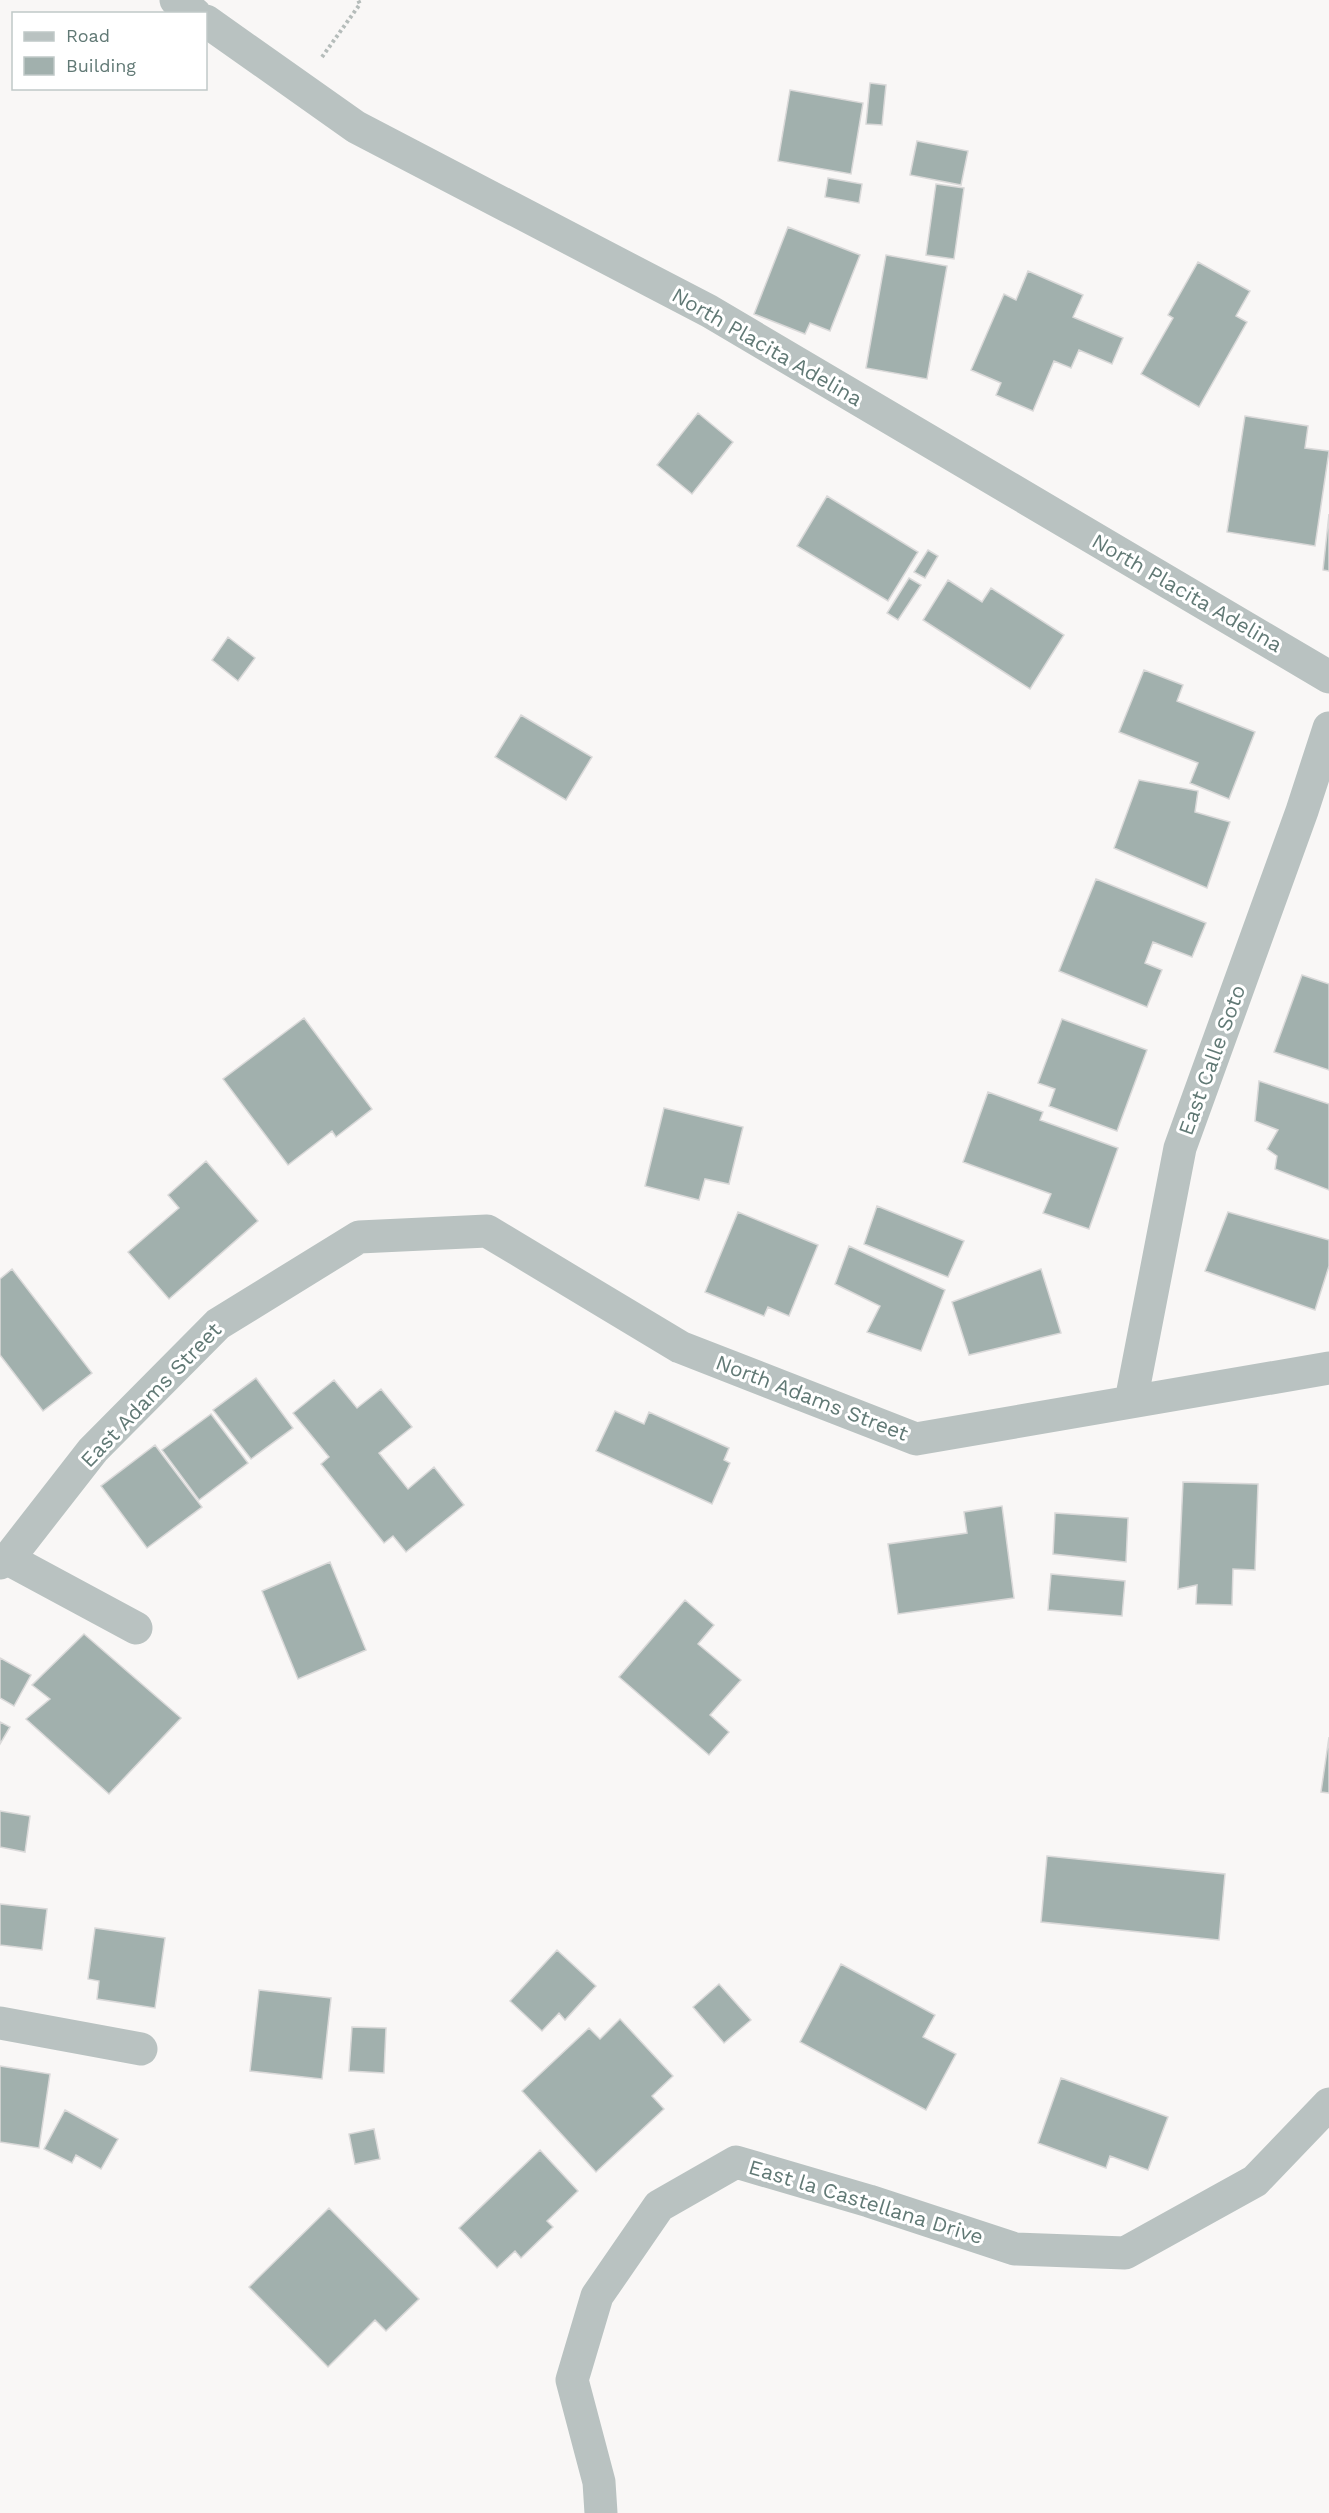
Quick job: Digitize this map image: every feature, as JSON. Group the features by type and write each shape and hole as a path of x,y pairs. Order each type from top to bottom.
{"street":[{"path":"176,0 192,12"},
{"name":"North Placita Adelina","path":"207,22 356,127 709,311 1329,677"},
{"name":"East Calle Soto","path":"1131,1401 1180,1148 1302,811 1329,728"},
{"name":"North Adams Street","path":"359,1238 488,1231 680,1347 916,1439 1329,1368"},
{"name":"East Adams Street","path":"4,1561 93,1450 218,1324 359,1238"},
{"path":"4,1561 136,1628"},
{"path":"0,2023 141,2049"},
{"name":"East la Castellana Drive","path":"601,2513 599,2482 572,2380 597,2296 659,2206 736,2162 869,2201 1016,2249 1125,2253 1255,2181 1329,2104"}],"path":[{"path":"327,106 313,72 335,37 360,4 358,0"}],"building":[{"path":"870,83 886,85 882,125 866,124"},
{"path":"790,90 863,103 851,174 778,161"},
{"path":"917,141 968,151 961,185 910,175"},
{"path":"828,178 862,184 859,203 825,197"},
{"path":"936,184 964,188 954,259 926,255"},
{"path":"788,227 860,255 830,331 810,323 805,334 754,314"},
{"path":"886,255 947,266 927,379 866,368"},
{"path":"1198,262 1250,291 1236,316 1247,322 1199,407 1141,374 1173,318 1168,315"},
{"path":"1028,271 1083,295 1073,317 1123,338 1112,364 1079,350 1071,368 1054,361 1033,411 996,395 1001,383 971,370 1004,294 1016,300"},
{"path":"698,413 733,442 692,494 657,465"},
{"path":"1245,416 1308,426 1305,448 1329,451 1315,546 1227,532"},
{"path":"827,496 918,552 888,601 797,546"},
{"path":"1329,514 1329,571 1323,570"},
{"path":"928,550 938,556 925,578 914,572"},
{"path":"909,578 921,585 898,620 887,613"},
{"path":"948,580 982,602 991,588 1064,635 1030,689 923,620"},
{"path":"228,637 255,658 238,681 212,660"},
{"path":"1144,670 1183,685 1177,701 1255,732 1229,799 1190,783 1198,763 1119,732"},
{"path":"521,715 592,757 566,800 495,757"},
{"path":"1139,780 1198,791 1195,812 1230,822 1207,888 1114,848"},
{"path":"1096,879 1206,923 1192,957 1153,942 1145,963 1162,970 1147,1007 1059,971"},
{"path":"1302,975 1329,984 1329,1070 1274,1052"},
{"path":"304,1018 372,1109 336,1137 332,1131 288,1165 223,1079"},
{"path":"1062,1019 1147,1050 1117,1131 1049,1106 1055,1089 1038,1083"},
{"path":"1259,1081 1329,1104 1329,1190 1275,1169 1277,1156 1267,1149 1278,1130 1255,1121"},
{"path":"988,1092 1043,1112 1040,1120 1118,1148 1089,1229 1043,1213 1051,1194 963,1162"},
{"path":"664,1108 743,1127 729,1184 705,1179 699,1200 645,1186"},
{"path":"206,1161 258,1221 169,1299 128,1252 179,1208 168,1195"},
{"path":"877,1206 964,1241 948,1277 864,1244"},
{"path":"738,1212 818,1245 789,1316 768,1307 764,1316 705,1292"},
{"path":"1228,1212 1329,1240 1329,1266 1315,1310 1205,1271"},
{"path":"849,1246 945,1290 921,1351 867,1332 880,1306 835,1284"},
{"path":"12,1269 92,1373 43,1411 0,1355 0,1279"},
{"path":"1041,1269 1061,1333 969,1355 952,1302"},
{"path":"256,1378 293,1428 251,1459 213,1410"},
{"path":"334,1380 357,1408 381,1389 412,1427 379,1453 408,1489 434,1467 464,1505 406,1552 393,1536 384,1543 321,1464 329,1457 293,1413"},
{"path":"615,1411 644,1424 649,1412 729,1448 724,1460 730,1463 712,1504 596,1451"},
{"path":"211,1414 248,1463 199,1500 162,1450"},
{"path":"155,1445 202,1507 147,1548 101,1486"},
{"path":"1183,1482 1258,1484 1255,1570 1233,1569 1232,1605 1196,1604 1197,1585 1178,1589"},
{"path":"1002,1506 1014,1598 898,1614 888,1544 967,1533 964,1512"},
{"path":"1055,1513 1128,1518 1126,1562 1053,1554"},
{"path":"330,1562 366,1650 298,1679 262,1591"},
{"path":"1051,1574 1125,1581 1122,1616 1048,1610"},
{"path":"685,1600 714,1625 698,1644 741,1680 710,1715 729,1732 709,1755 619,1677"},
{"path":"84,1634 181,1718 109,1794 26,1719 50,1699 32,1685"},
{"path":"0,1658 31,1675 14,1706 0,1698"},
{"path":"0,1722 10,1727 0,1744"},
{"path":"1329,1737 1329,1793 1321,1792"},
{"path":"0,1811 30,1816 25,1852 0,1847"},
{"path":"1047,1856 1225,1874 1219,1940 1041,1922"},
{"path":"0,1904 47,1909 42,1950 0,1945"},
{"path":"95,1928 165,1938 155,2008 97,1999 99,1981 88,1979"},
{"path":"557,1950 596,1986 565,2020 559,2013 542,2031 510,2001"},
{"path":"841,1964 935,2015 923,2037 956,2054 926,2110 800,2042"},
{"path":"719,1984 751,2020 724,2043 693,2007"},
{"path":"259,1990 331,1998 322,2079 250,2071"},
{"path":"620,2019 673,2076 652,2096 664,2109 596,2172 522,2091 589,2028 600,2039"},
{"path":"352,2027 386,2028 384,2073 349,2071"},
{"path":"0,2066 50,2074 39,2148 0,2142"},
{"path":"1061,2078 1168,2117 1148,2170 1110,2156 1106,2168 1038,2143"},
{"path":"65,2110 118,2139 101,2169 76,2155 72,2163 44,2149"},
{"path":"374,2129 380,2159 355,2164 349,2134"},
{"path":"540,2150 578,2191 547,2221 553,2227 521,2258 515,2251 497,2268 459,2228"},
{"path":"329,2208 419,2299 386,2331 375,2320 328,2367 249,2287"}]}
